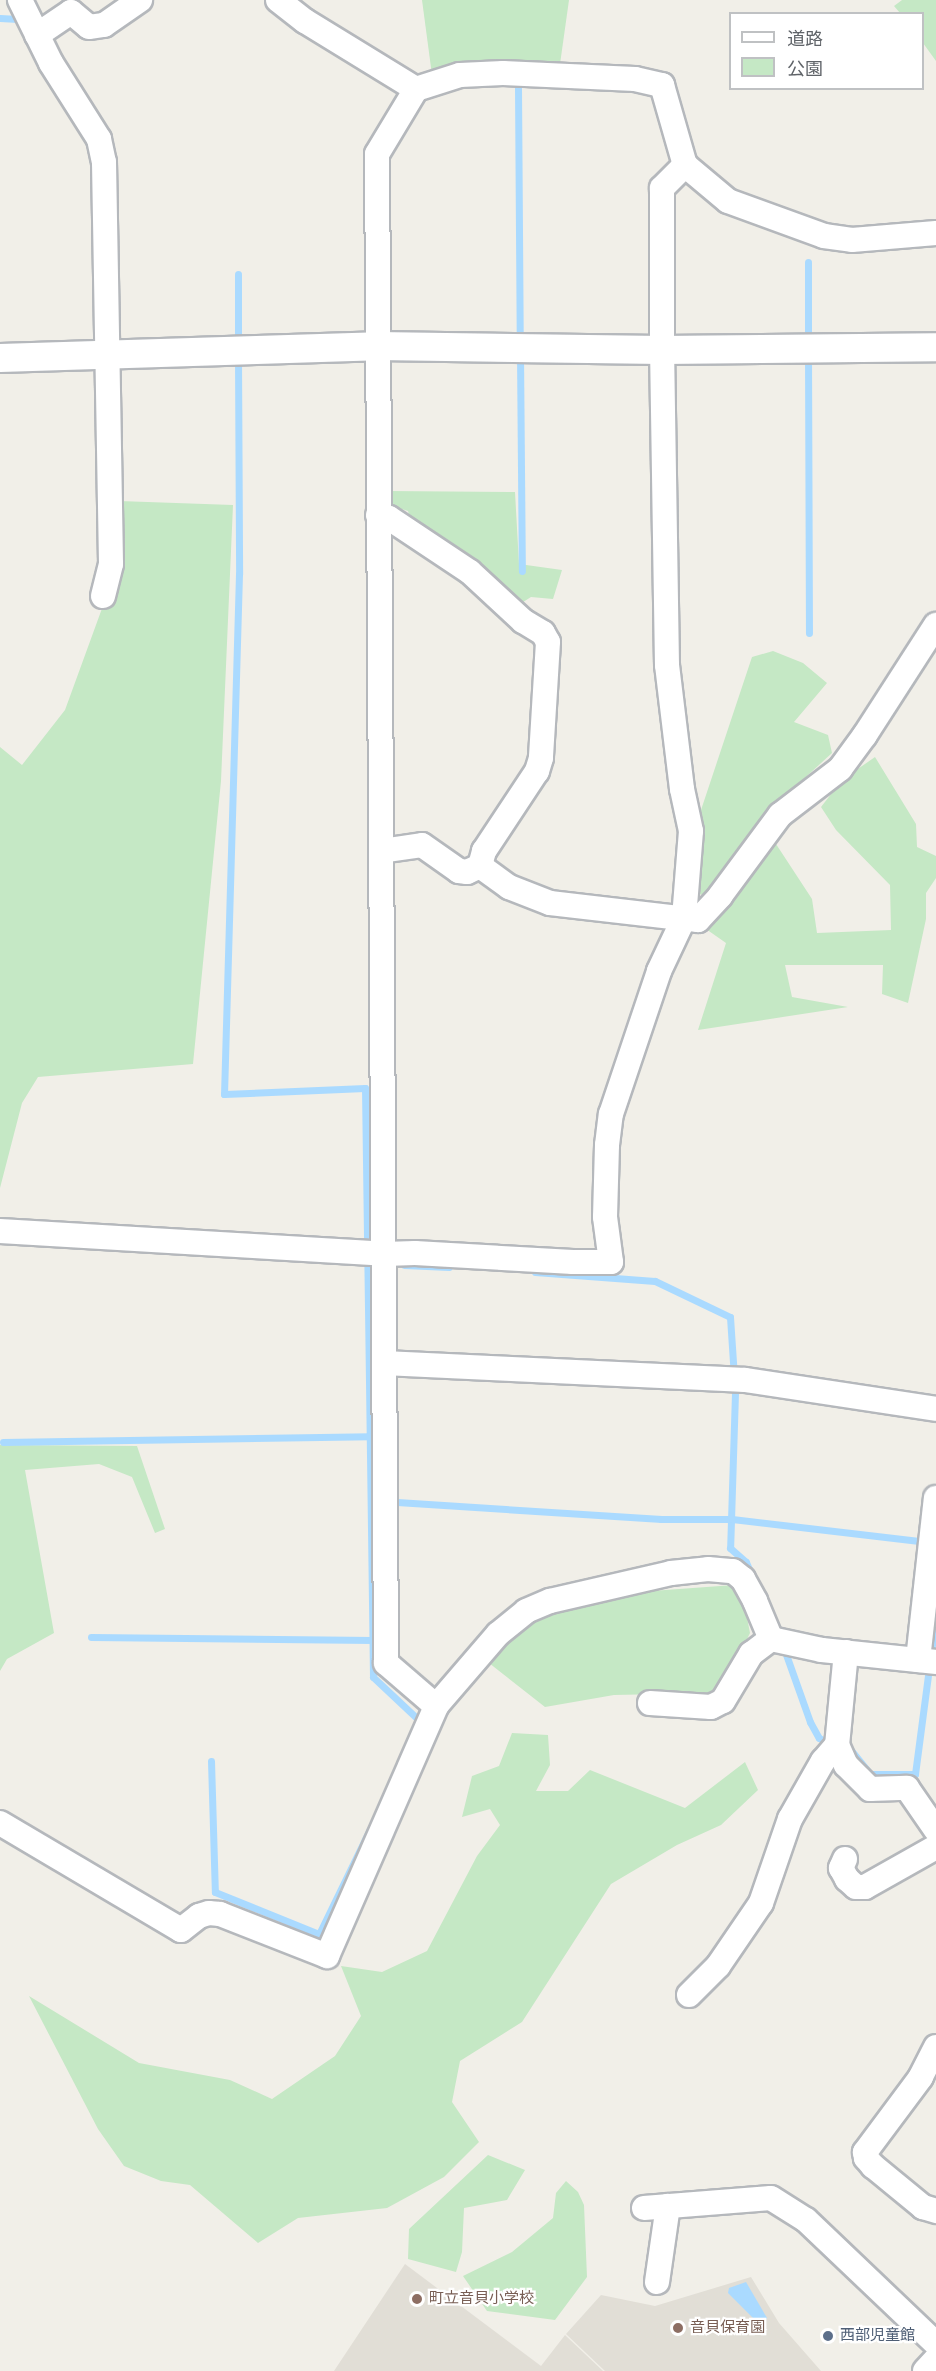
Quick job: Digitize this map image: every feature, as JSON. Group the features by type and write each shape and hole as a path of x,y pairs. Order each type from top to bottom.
{"street":[{"path":"20,0 37,35 99,139 104,162 111,564 103,596"},
{"path":"37,35 71,12 88,27 104,25 140,0"},
{"path":"278,0 305,21 416,89"},
{"path":"436,1706 386,1664 377,153 416,89 460,75 503,73 635,79 662,85 686,165 728,201 824,236 852,240 936,233"},
{"path":"0,1231 384,1254 611,1262 605,1217 607,1145 611,1114 658,970 684,918 691,831 682,789 668,665 662,350 662,188 686,165"},
{"path":"0,358 377,346 662,350 936,347"},
{"path":"378,515 389,518 470,572 523,621 543,633 548,642 542,758 537,771 484,851 480,866"},
{"path":"480,866 509,887 550,903 698,920 720,896 780,815 840,769 865,735 936,625"},
{"path":"381,851 422,845 459,871 466,872 480,866"},
{"path":"385,1363 745,1380 936,1408"},
{"path":"0,1823 181,1930 199,1916 209,1913 220,1914 327,1956 436,1706 498,1634 526,1611 550,1601 671,1573 708,1569 733,1571 743,1580 751,1594 771,1639 793,1646 927,1661 936,1498"},
{"path":"650,1703 711,1707 723,1701 751,1654 771,1639"},
{"path":"846,1652 837,1745 846,1764 870,1789 906,1788 936,1830"},
{"path":"689,1995 718,1966 761,1903 790,1819 823,1761 837,1745"},
{"path":"845,1859 841,1868 856,1887 865,1887 917,1863 936,1847"},
{"path":"936,2047 929,2076 867,2147 866,2158 923,2207 936,2211"},
{"path":"657,2282 656,2207 771,2198 806,2220 936,2344"},
{"path":"924,2371 936,2359"}],"shaded area":[{"name":"町立音貝小学校","path":"405,2264 541,2366 565,2335 603,2371 334,2371"},
{"name":"音貝保育園","path":"751,2277 779,2323 821,2371 605,2371 566,2334 601,2295 655,2306"}],"green space":[{"path":"422,0 569,0 560,64 432,75"},
{"path":"902,0 936,0 936,61 924,44 924,12 899,12 894,6"},
{"path":"387,491 515,492 519,564 562,570 553,599 531,597 520,604 411,522 408,511 389,505"},
{"path":"119,501 233,505 221,781 193,1064 38,1077 22,1103 0,1188 0,747 22,765 65,710 112,581 121,575"},
{"path":"773,651 803,663 827,683 794,722 828,735 832,753 772,808 704,895 692,893 696,825 752,657"},
{"path":"875,757 916,824 917,847 936,856 936,878 926,893 926,919 908,1003 882,994 883,965 785,965 792,997 848,1007 698,1030 726,943 706,929 757,856 776,844 812,899 817,933 891,930 890,885 836,830 821,807 842,780"},
{"path":"0,1445 137,1446 165,1529 155,1533 132,1477 99,1464 25,1470 54,1633 7,1659 0,1671"},
{"path":"734,1585 744,1602 750,1633 725,1685 704,1697 663,1694 614,1695 545,1707 489,1663 508,1637 551,1611 638,1592"},
{"path":"512,1733 548,1735 550,1765 536,1791 568,1791 590,1770 685,1808 745,1762 758,1790 721,1825 677,1845 611,1884 522,2022 460,2061 452,2102 479,2142 444,2177 387,2208 298,2218 258,2243 190,2185 161,2181 124,2166 98,2129 29,1996 139,2063 230,2080 272,2099 335,2056 361,2016 341,1966 382,1972 427,1951 477,1856 500,1825 490,1809 462,1817 472,1776 499,1766"},
{"path":"488,2155 525,2170 507,2200 464,2208 462,2252 456,2272 408,2259 409,2229"},
{"path":"566,2181 578,2192 584,2205 587,2277 555,2320 487,2311 463,2276 512,2252 553,2218 556,2193"}],"water":[{"path":"746,2282 767,2318 763,2324 756,2321 728,2293 729,2288"}],"waterway":[{"path":"0,18 18,19 15,13"},
{"path":"518,88 520,343"},
{"path":"808,262 808,342"},
{"path":"238,274 238,344"},
{"path":"808,353 809,633"},
{"path":"520,354 522,571"},
{"path":"238,358 239,574 224,1094 365,1088 373,1677 421,1722"},
{"path":"404,1265 449,1267"},
{"path":"535,1272 655,1281 730,1317 735,1393 730,1548 746,1562 752,1576"},
{"path":"3,1442 370,1436"},
{"path":"397,1502 661,1519 732,1519 928,1542"},
{"path":"850,1749 870,1774 915,1774 936,1615"},
{"path":"91,1637 373,1640"},
{"path":"783,1646 810,1722 819,1738 825,1741"},
{"path":"211,1761 215,1892 319,1934 370,1829"}],"place":[{"name":"町立音貝小学校","path":"417,2299"},
{"name":"音貝保育園","path":"678,2328"},
{"name":"西部児童館","path":"828,2336"}]}
